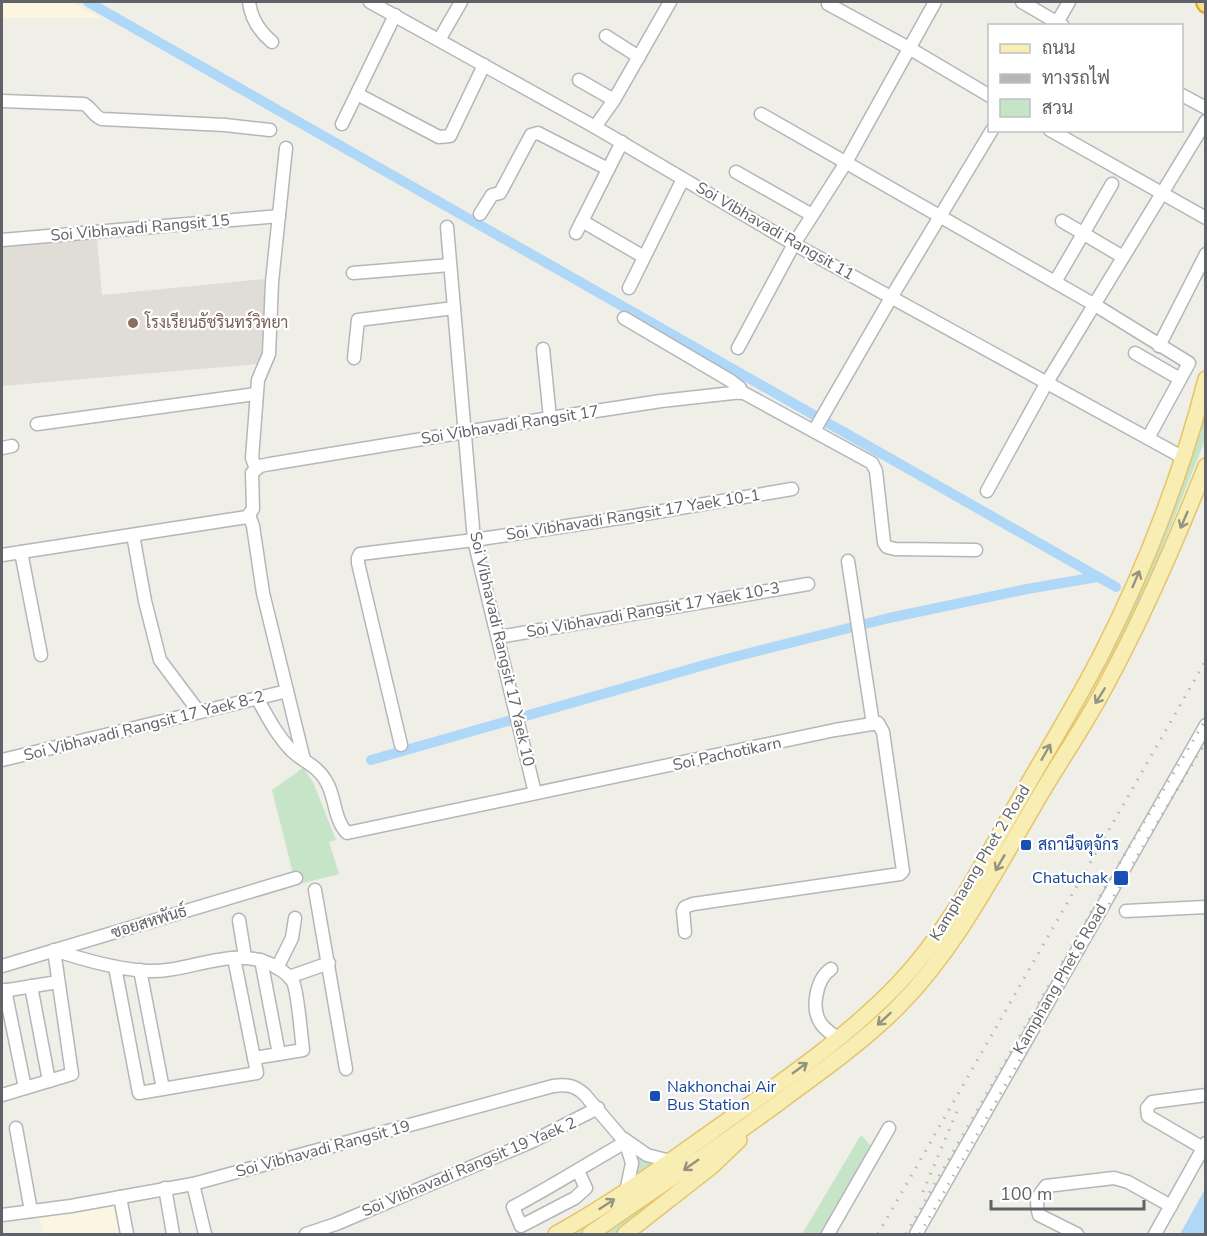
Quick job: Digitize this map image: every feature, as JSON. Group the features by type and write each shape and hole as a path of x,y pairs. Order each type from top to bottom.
{"main road":[{"name":"Kamphaeng Phet 2 Road","path":"556,1234 626,1192 814,1058 896,985 922,956 960,903 1105,647 1153,538 1182,457 1206,379"},
{"name":"Kamphaeng Phet 2 Road","path":"590,1234 756,1120 842,1057 871,1032 923,979 984,891 1060,760 1104,690 1144,612 1206,466"},
{"path":"625,1234 712,1166 743,1137 756,1120"}],"street":[{"path":"249,2 256,24 272,42"},
{"name":"Soi Vibhavadi Rangsit 11","path":"370,2 622,142 794,243 1182,457"},
{"path":"439,40 461,2"},
{"path":"595,127 614,100 670,2"},
{"path":"738,348 794,243 845,164 935,2"},
{"path":"1022,2 1059,24 1069,2"},
{"path":"828,4 988,95"},
{"path":"342,123 395,15"},
{"path":"606,36 639,57"},
{"path":"357,94 439,137 450,136 484,65"},
{"path":"579,80 614,100"},
{"path":"1183,95 1206,108"},
{"path":"2,101 84,104 96,117 102,119 270,130"},
{"path":"761,114 1055,282 1189,363 1148,438"},
{"path":"987,491 1046,384 1206,122"},
{"path":"814,431 991,132"},
{"path":"1053,132 1206,218"},
{"path":"480,214 492,195 500,193 531,135 535,133 608,169"},
{"path":"576,233 622,142"},
{"path":"2,555 249,515 253,509 252,473 256,470 252,458 256,394 258,380 269,354 272,282 286,148"},
{"path":"736,172 812,215"},
{"path":"629,288 683,179"},
{"path":"1055,282 1112,184"},
{"name":"Soi Vibhavadi Rangsit 15","path":"2,240 279,216"},
{"path":"582,221 644,257"},
{"path":"1062,221 1123,257"},
{"name":"Soi Vibhavadi Rangsit 17 Yaek 10","path":"447,227 474,540 535,793"},
{"path":"1160,346 1206,254"},
{"path":"353,273 450,265"},
{"path":"354,358 358,320 454,308"},
{"path":"624,318 731,381 740,388 740,393 746,394 872,463 876,471 884,543 887,547 976,550"},
{"path":"543,349 550,418"},
{"path":"1134,353 1180,379"},
{"name":"Soi Vibhavadi Rangsit 17","path":"256,470 270,464 550,418 661,401 740,393"},
{"path":"36,424 256,394"},
{"name":"Soi Vibhavadi Rangsit 17 Yaek 10-1","path":"401,745 357,558 364,552 474,540 792,489"},
{"path":"249,515 254,526 263,593 304,760"},
{"path":"133,535 145,601 160,660 199,712"},
{"path":"21,552 41,655"},
{"path":"685,932 682,911 693,904 863,880 900,874 903,871 884,732 878,723 873,724 848,561"},
{"name":"Soi Vibhavadi Rangsit 17 Yaek 10-3","path":"499,637 808,584"},
{"name":"Soi Vibhavadi Rangsit 17 Yaek 8-2","path":"2,760 287,691"},
{"name":"Soi Pachotikarn","path":"257,698 279,736 293,752 317,770 327,781 336,813 347,833 873,724"},
{"name":"Kamphang Phet 6 Road","path":"916,1234 1206,724"},
{"name":"ซอยสหพันธ์","path":"2,966 296,878"},
{"path":"315,890 346,1070"},
{"path":"1126,910 1206,907"},
{"path":"278,968 292,938 295,918"},
{"path":"115,967 139,1094 257,1073 239,958 239,920"},
{"path":"2,1095 72,1074 54,950 115,967 140,970 164,970 239,958 261,960 278,968 294,983 303,1050 254,1058"},
{"path":"261,960 279,1054"},
{"path":"289,977 329,963"},
{"path":"831,969 818,986 816,1003 821,1024 837,1038"},
{"path":"140,970 163,1089"},
{"path":"25,1088 3,990 58,981"},
{"path":"31,986 49,1081"},
{"name":"Soi Vibhavadi Rangsit 19","path":"2,1215 71,1206 193,1184 566,1084 579,1089 598,1108 622,1140 632,1163 626,1192"},
{"path":"1155,1234 1204,1145 1148,1116 1147,1108 1152,1102 1206,1095"},
{"name":"Soi Vibhavadi Rangsit 19 Yaek 2","path":"306,1234 336,1224 533,1141 598,1108"},
{"path":"16,1128 31,1211"},
{"path":"828,1234 889,1128"},
{"path":"578,1171 586,1188 575,1198 521,1226 513,1207 578,1171 622,1140"},
{"name":"Soi Vibhavadi Rangsit 19","path":"622,1140 647,1155 670,1161"},
{"path":"1077,1234 1039,1215 1037,1196 1046,1186 1114,1178 1128,1182 1171,1206"},
{"path":"193,1184 205,1234"},
{"path":"165,1188 173,1234"},
{"path":"120,1197 127,1234"}],"shaded area":[{"path":"2,2 70,2 102,18 2,18"},
{"name":"โรงเรียนธัชรินทร์วิทยา","path":"97,238 102,295 264,279 265,351 260,364 2,386 2,245"},
{"path":"117,1206 123,1234 43,1234 39,1217"}],"green space":[{"path":"1205,406 1205,440 1138,609 965,913 910,985 865,1029 735,1130 579,1234 569,1234 633,1195 755,1111 861,1029 886,1005 1105,661"},
{"path":"303,768 313,782 336,840 329,842 339,874 296,885 272,790"},
{"path":"861,1135 872,1147 823,1234 802,1234"},
{"path":"634,1153 654,1163 637,1173"},
{"path":"706,1163 617,1234 600,1234"}],"water":[{"path":"1205,1189 1205,1234 1180,1234"}],"waterway":[{"path":"88,2 1116,587"},
{"path":"371,760 722,660 889,618 1097,577"}],"railway":[{"path":"878,1234 1206,660"},
{"path":"906,1234 1113,874 1206,719"},
{"path":"920,1234 1123,880 1206,741"},
{"path":"923,1192 959,1106"}],"place":[{"name":"โรงเรียนธัชรินทร์วิทยา","path":"133,323"},
{"name":"สถานีจตุจักร","path":"1026,845"},
{"name":"Chatuchak","path":"1121,878"},
{"name":"Nakhonchai Air Bus Station","path":"655,1096"}]}
